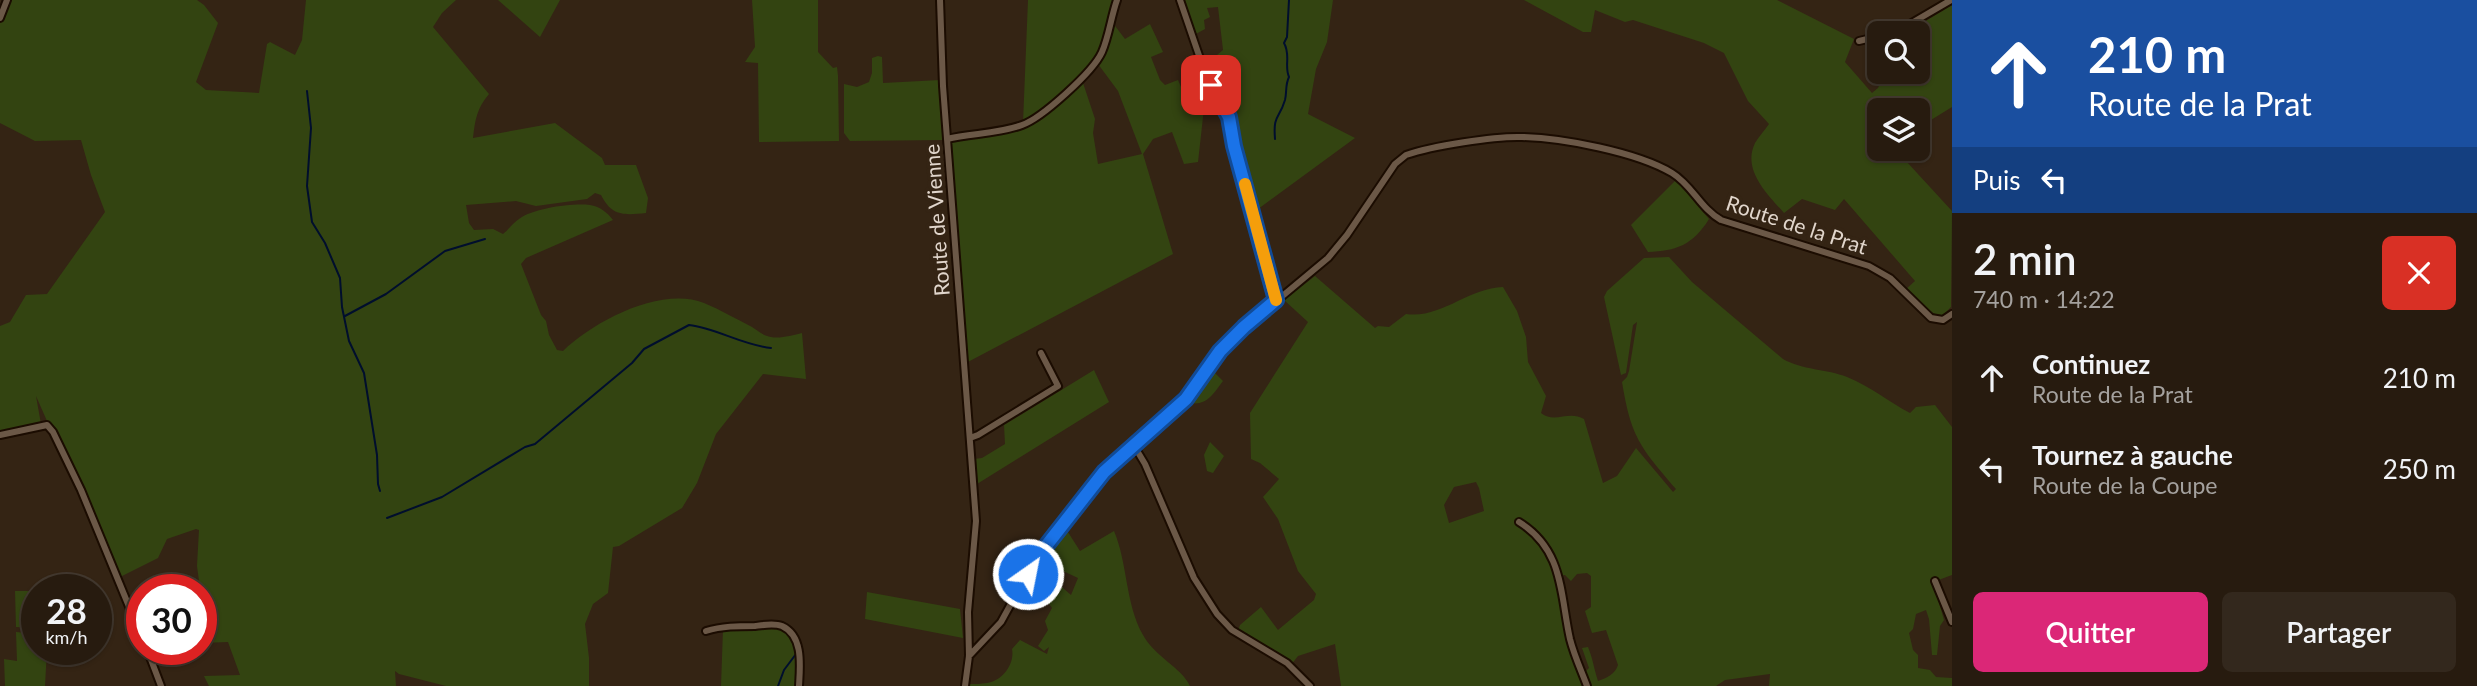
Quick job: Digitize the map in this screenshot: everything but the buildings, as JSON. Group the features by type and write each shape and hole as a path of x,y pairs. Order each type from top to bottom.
{"street":[{"path":"0,18 7,0"},
{"name":"Route de Vienne","path":"940,0 947,139 976,521 965,686"},
{"path":"947,139 1015,127 1031,121 1081,79 1096,61 1105,44 1117,0"},
{"path":"1180,0 1205,73 1228,113 1234,146 1276,300"},
{"path":"1915,21 1951,0"},
{"path":"1859,41 1867,39"},
{"name":"Route de la Prat","path":"969,656 1001,622 1039,555 1098,479 1133,444 1186,399 1220,351 1244,327 1305,280 1339,246 1402,158 1414,153 1521,136 1616,152 1650,163 1680,179 1707,211 1721,220 1870,266 1889,278 1931,318 1943,320 1952,314"},
{"path":"970,438 1058,386 1058,381 1041,353"},
{"path":"0,435 47,425 53,432 81,490 126,599"},
{"path":"1133,444 1146,464 1194,578 1217,614 1233,629 1287,663 1310,686"},
{"path":"1519,522 1545,547 1559,573 1573,649 1587,686"},
{"path":"1935,581 1952,622"},
{"path":"706,631 728,626 777,625 785,628 793,636 799,649 799,686"},
{"path":"153,665 161,686"}],"green space":[{"path":"9,0 197,0 218,23 196,82 206,90 259,93 267,44 270,42 295,55 302,40 306,0 456,0 442,13 433,27 489,94 477,114 473,138 555,123 602,158 605,165 636,165 648,198 646,213 632,214 615,211 601,195 595,193 587,199 536,206 516,201 466,205 469,223 474,230 493,229 503,234 526,215 564,206 593,206 603,210 613,220 526,258 521,264 557,350 563,351 592,328 629,309 668,299 704,303 768,336 782,337 802,333 806,379 763,374 716,434 697,483 682,508 613,547 608,593 593,604 585,624 589,686 446,686 395,671 396,686 209,686 204,676 240,675 228,642 217,642 217,574 198,574 199,530 167,539 158,558 120,577 63,447 36,396 41,424 0,432 0,326 10,322 26,295 47,294 105,212 81,140 35,141 0,123 0,22"},
{"path":"498,0 560,0 540,37"},
{"path":"752,0 818,0 818,52 833,68 837,67 839,141 759,142 758,63 745,62 755,47"},
{"path":"1028,0 1115,0 1098,54 1082,76 1023,123"},
{"path":"1183,0 1333,0 1327,42 1316,69 1308,114 1355,138 1254,212 1236,145 1231,114 1222,98 1225,85 1217,55 1223,50 1218,7 1207,8 1210,17 1204,20 1205,29 1194,35"},
{"path":"1524,0 1777,0 1854,39 1845,62 1872,93 1880,84 1930,84 1930,21 1926,21 1952,5 1952,107 1930,121 1930,98 1867,98 1867,161 1906,161 1952,211 1951,307 1943,315 1939,315 1923,306 1905,290 1915,281 1844,199 1835,210 1802,199 1784,213 1777,206 1758,181 1752,163 1755,143 1769,124 1748,101 1724,53 1704,43 1633,20 1625,22 1595,10 1591,32 1583,32"},
{"path":"1112,22 1125,39 1150,24 1163,52 1151,57 1160,80 1165,85 1178,80 1185,96 1198,93 1204,108 1198,162 1184,164 1172,132 1153,139 1143,154 1173,254 966,363 950,141 1026,127 1083,83 1095,119 1093,133 1098,164 1142,154 1118,91 1098,64 1106,50"},
{"path":"882,57 883,83 940,80 944,140 850,141 844,133 844,84 857,87 869,82 872,58"},
{"path":"1676,180 1709,219 1697,235 1683,245 1648,252 1631,225"},
{"path":"1669,257 1692,282 1783,359 1847,377 1910,413 1916,407 1935,405 1952,427 1952,575 1933,582 1944,620 1940,626 1937,655 1932,655 1926,610 1916,614 1913,629 1909,633 1913,650 1918,655 1918,668 1930,670 1936,677 1952,678 1952,686 1769,686 1770,674 1725,680 1716,686 1589,686 1584,673 1589,668 1582,648 1588,647 1598,681 1615,671 1618,665 1606,630 1592,633 1585,611 1591,607 1591,576 1587,573 1577,574 1571,581 1565,575 1558,576 1584,686 1341,686 1335,644 1298,656 1291,665 1238,631 1240,625 1261,607 1278,630 1314,600 1316,594 1298,571 1278,519 1263,497 1279,479 1251,459 1250,413 1308,322 1284,300 1315,276 1375,328 1389,327 1406,314 1431,312 1478,292 1503,287 1517,311 1526,337 1528,362 1546,396 1541,413 1551,417 1573,416 1584,419 1603,483 1617,476 1636,448 1673,492 1676,489 1639,440 1625,401 1622,382 1629,371 1637,322 1633,325 1626,373 1621,375 1604,297 1607,291 1644,258","holes":["1476,482 1484,511 1449,523 1444,505 1454,487"]},
{"path":"1094,370 1109,402 977,484 974,459 982,458 1005,444 1004,425"},
{"path":"1212,370 1223,381 1206,401 1190,403"},
{"path":"1210,442 1224,456 1213,473 1207,471 1204,455"},
{"path":"1066,529 1080,551 1114,531 1137,623 1148,643 1181,673 1190,686 969,686 998,679 1009,666 1012,649 1020,640 1047,654 1049,647 1044,651 1038,646 1048,630 1045,621 1052,608 1047,601 1056,582 1071,595 1078,578 1037,559"},
{"path":"15,591 21,591 21,627 16,627"},
{"path":"867,592 960,609 963,638 865,619"},
{"path":"774,627 783,630 794,641 797,686 721,686 723,629"},
{"path":"16,632 21,632 21,665 46,665 45,686 5,686 4,659 17,661"}],"waterway":[{"path":"1275,139 1276,121 1285,100 1289,77 1284,43 1287,37 1289,0"},
{"path":"307,91 311,128 307,186 312,222 325,243 340,278 342,307 349,341 364,373 380,491"},
{"path":"345,316 386,294 445,251 485,239"},
{"path":"387,518 442,497 525,447 535,444 632,363 644,349 689,325 771,348"},
{"path":"778,686 784,670 796,654"}],"slow traffic":[{"path":"1245,184 1276,300"}],"route":[{"path":"1028,574 1035,560 1104,472 1186,399 1220,351 1276,300 1234,146 1229,117 1211,85"}]}
